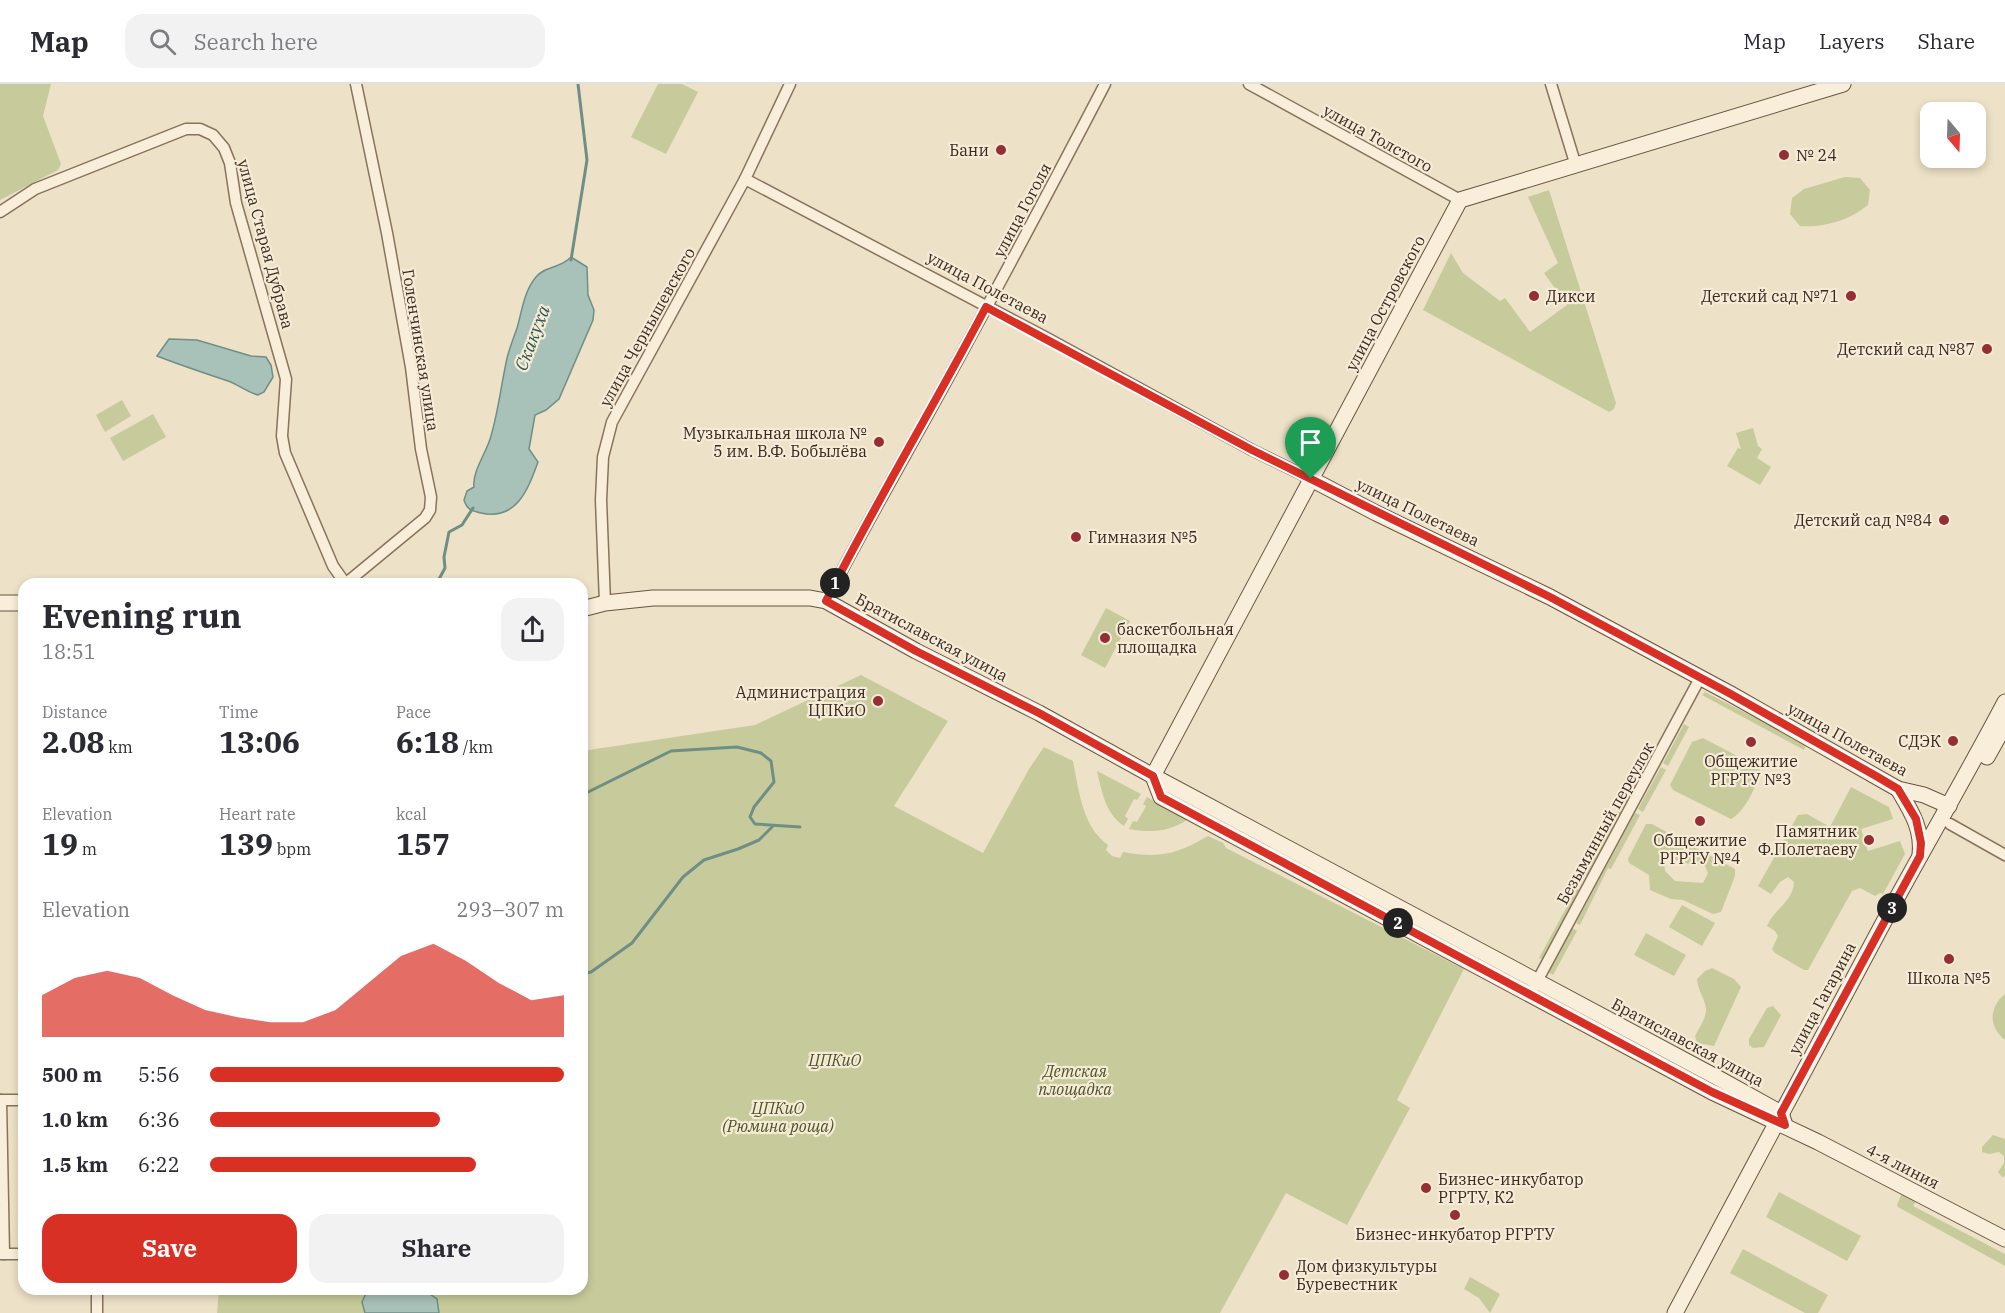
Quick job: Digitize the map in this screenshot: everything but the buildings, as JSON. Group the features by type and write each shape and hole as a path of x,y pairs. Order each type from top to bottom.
{"street":[{"name":"Голенчинская улица","path":"351,578 425,518 430,510 431,497 421,449 411,367 387,233 356,84"},
{"name":"улица Чернышевского","path":"605,603 601,500 603,457 612,422 745,179 790,84"},
{"name":"улица Гоголя","path":"826,601 859,536 895,475 1105,84"},
{"name":"улица Толстого","path":"1249,84 1460,200"},
{"path":"1551,84 1576,166"},
{"path":"1460,200 1843,84"},
{"name":"улица Старая Дубрава","path":"0,212 35,189 186,129 200,129 213,135 224,148 230,163 237,203 286,379 282,436 285,453 333,566 341,578"},
{"name":"улица Полетаева","path":"745,179 1252,450 1550,597 1898,789 1924,795 1949,806"},
{"name":"улица Островского","path":"1153,776 1460,200"},
{"name":"Братиславская улица","path":"588,607 605,603 699,597 810,598 826,601 1153,776 1161,797 1533,988 1718,1078 1780,1120"},
{"path":"0,603 18,603"},
{"name":"Безымянный переулок","path":"1533,988 1700,678"},
{"name":"улица Гагарина","path":"1675,1313 2005,702"},
{"name":"улица Гагарина","path":"1684,1313 1780,1120 2005,725"},
{"path":"1898,789 1916,819 1921,843 1920,856"},
{"path":"1969,791 1949,806 1950,824 2005,855"},
{"path":"18,1100 0,1100 2,1254 18,1254"},
{"name":"4-я линия","path":"1780,1120 2005,1239"},
{"path":"97,1295 97,1313"}],"green space":[{"path":"0,84 51,84 43,116 61,164 58,170 0,200"},
{"path":"658,84 682,84 698,92 666,154 631,137"},
{"path":"1845,177 1860,178 1870,190 1868,205 1836,222 1818,226 1800,226 1790,214 1792,198 1804,189"},
{"path":"1549,190 1616,403 1614,409 1609,412 1423,310 1451,253 1463,273 1500,301 1505,298 1530,332 1567,305 1544,273 1558,263 1528,197"},
{"path":"122,400 131,416 105,432 96,415"},
{"path":"153,414 166,437 123,461 110,438"},
{"path":"1753,428 1758,446 1762,449 1757,458 1771,467 1760,485 1727,466 1738,448 1741,449 1736,433"},
{"name":"баскетбольная площадка","path":"1106,608 1130,621 1105,668 1081,655"},
{"name":"ЦПКиО (Рюмина роща)","path":"861,675 948,721 894,806 983,853 1029,769 1044,747 1073,761 1087,818 1099,837 1108,845 1106,850 1112,856 1120,858 1123,852 1158,855 1177,851 1208,836 1223,843 1226,848 1464,969 1397,1100 1410,1108 1347,1225 1286,1193 1220,1313 439,1313 437,1299 431,1295 588,1295 588,750 755,725"},
{"path":"1705,692 1806,744 1804,750 1702,695"},
{"path":"1684,724 1689,727 1668,766 1663,763"},
{"path":"1703,738 1760,768 1750,796 1741,810 1731,819 1673,790 1670,785 1692,742"},
{"path":"1661,767 1666,770 1643,812 1638,809"},
{"path":"1097,771 1141,794 1137,800 1134,799 1125,816 1128,819 1124,826 1108,808"},
{"path":"1851,787 1889,807 1893,819 1861,829 1868,851 1900,841 1905,854 1883,894 1875,896 1860,888 1852,891 1808,970 1804,970 1775,953 1772,949 1778,936 1767,926 1787,900 1794,882 1788,877 1780,882 1771,894 1758,886 1798,815 1807,814 1830,827"},
{"path":"1630,789 1633,791 1587,875 1584,874"},
{"path":"1147,797 1187,820 1173,827 1159,830 1129,829 1133,821 1137,822 1146,806 1143,804"},
{"path":"1635,813 1640,815 1611,869 1608,868 1580,925 1576,923"},
{"path":"1646,824 1652,824 1735,869 1735,876 1721,912 1713,914 1683,900 1671,899 1650,890 1649,875 1629,863 1628,859","holes":["1668,856 1684,863 1705,866 1708,873 1703,883 1675,881 1665,871 1664,862"]},
{"path":"1577,888 1579,890 1542,959 1539,958"},
{"path":"1682,905 1715,923 1702,946 1669,927"},
{"path":"1572,928 1577,931 1553,975 1548,972"},
{"path":"1646,933 1686,955 1674,976 1634,955"},
{"path":"1712,968 1734,979 1741,987 1714,1046 1697,1043 1695,1036 1706,1011 1697,979"},
{"path":"2005,994 2005,1040 1999,1035 1993,1023 1993,1011"},
{"path":"1773,1006 1781,1015 1764,1047 1753,1048 1749,1045 1749,1039 1767,1008"},
{"path":"1993,1135 2005,1139 2005,1176 2002,1177 1998,1172 2004,1163 2004,1156 1999,1152 1989,1154 1982,1152 1982,1147"},
{"path":"1779,1192 1861,1236 1847,1261 1766,1217"},
{"path":"1902,1193 1916,1201 1913,1206 2005,1254 2005,1266 1898,1207"},
{"path":"1743,1249 1828,1295 1818,1313 1805,1313 1730,1273"},
{"path":"1470,1277 1500,1294 1490,1313 1479,1298 1464,1289"},
{"path":"218,1295 365,1295 362,1302 365,1313 217,1313"}],"water":[{"path":"571,257 587,267 588,295 594,310 593,320 559,399 546,410 535,415 529,449 538,462 525,492 512,507 504,512 493,514 472,511 464,500 467,491 474,487 477,468 491,436 507,359 526,295 540,273 562,264"},
{"path":"169,339 197,340 251,356 266,357 271,365 273,377 264,392 254,394 228,381 157,356"},
{"path":"365,1295 431,1295 437,1299 439,1313 365,1313 362,1302"}],"waterway":[{"name":"Скакуха","path":"571,260 587,160 578,84"},
{"name":"Скакуха","path":"440,578 445,568 444,557 449,532 462,525 473,508"},
{"path":"588,792 671,751 737,747 761,753 771,761 774,782 754,807 750,817 755,824 800,827"},
{"path":"588,973 632,943 683,877 704,860 759,840 773,826"}],"place":[{"name":"Бани","path":"1001,150"},
{"name":"№ 24","path":"1784,155"},
{"name":"Дикси","path":"1534,296"},
{"name":"Детский сад №71","path":"1851,296"},
{"name":"Детский сад №87","path":"1987,349"},
{"name":"Музыкальная школа № 5 им. В.Ф. Бобылёва","path":"879,442"},
{"name":"Детский сад №84","path":"1944,520"},
{"name":"Гимназия №5","path":"1076,537"},
{"name":"баскетбольная площадка","path":"1105,638"},
{"name":"Администрация ЦПКиО","path":"878,701"},
{"name":"СДЭК","path":"1953,741"},
{"name":"Общежитие РГРТУ №3","path":"1751,742"},
{"name":"Общежитие РГРТУ №4","path":"1700,821"},
{"name":"Памятник Ф.Полетаеву","path":"1869,840"},
{"name":"Школа №5","path":"1949,959"},
{"name":"Бизнес-инкубатор РГРТУ, К2","path":"1426,1188"},
{"name":"Бизнес-инкубатор РГРТУ","path":"1455,1215"},
{"name":"Дом физкультуры Буревестник","path":"1284,1275"}],"route":[{"path":"986,307 1252,450 1311,479 1550,597 1729,693 1898,789 1916,819 1921,843 1920,856 1781,1113 1785,1125 1776,1123 1712,1092 1161,797 1153,776 1039,713 885,635 826,601 859,536 895,475 986,307"}],"park label":[{"name":"ЦПКиО","path":"835,1060"},
{"name":"Детская площадка","path":"1075,1080"}]}
